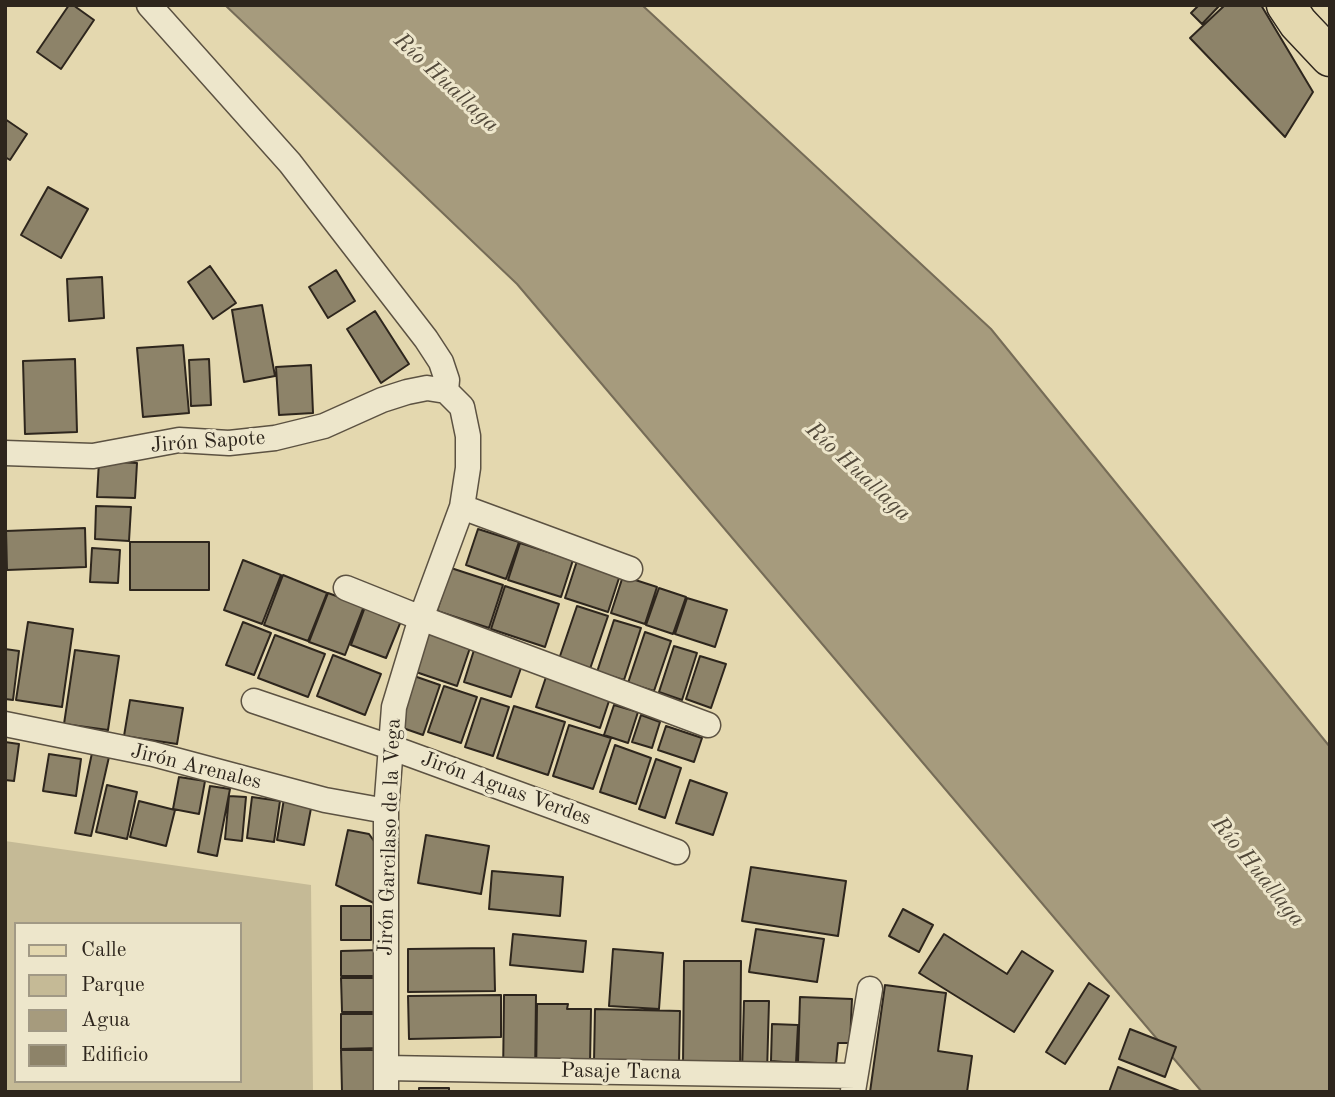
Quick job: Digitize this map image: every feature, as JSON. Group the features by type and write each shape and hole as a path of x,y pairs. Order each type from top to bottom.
{"main road":[{"path":"1286,5 1298,23 1330,57"}],"street":[{"path":"149,5 290,163 435,350 447,380 446,391"},
{"name":"Jirón Sapote","path":"5,453 93,456 179,440 229,443 275,438 324,426 407,392 427,388 446,391"},
{"name":"Jirón Garcilaso de la Vega","path":"386,1080 386,811 394,707 421,618 462,507 468,468 468,436 462,407 446,391"},
{"path":"462,507 630,569"},
{"path":"346,588 708,725"},
{"name":"Jirón Aguas Verdes","path":"254,701 390,747 677,852"},
{"name":"Jirón Arenales","path":"5,724 153,754 325,800 386,811"},
{"path":"854,1084 870,989"},
{"name":"Pasaje Tacna","path":"386,1080 854,1084"}],"green space":[{"path":"5,841 311,885 313,1092 5,1092"}],"water":[{"name":"Río Huallaga","path":"225,5 642,5 991,329 1330,747 1330,1092 1202,1092 517,284"}],"building":[{"path":"69,5 94,20 61,69 37,52"},
{"path":"1199,5 1220,5 1202,24 1191,13"},
{"path":"1225,5 1261,5 1313,92 1285,137 1190,38"},
{"path":"5,119 27,134 10,160 5,157"},
{"path":"48,187 88,209 61,258 21,235"},
{"path":"210,266 236,303 213,319 188,282"},
{"path":"336,270 355,301 328,318 309,287"},
{"path":"102,277 104,318 69,321 67,279"},
{"path":"262,305 275,376 244,382 232,310"},
{"path":"375,311 409,364 381,383 347,329"},
{"path":"183,345 189,413 143,417 137,348"},
{"path":"75,359 77,432 25,434 23,361"},
{"path":"209,359 211,405 191,406 189,360"},
{"path":"311,365 313,413 279,415 276,367"},
{"path":"99,461 137,463 135,498 97,497"},
{"path":"96,506 131,507 129,541 95,539"},
{"path":"85,528 86,567 7,570 6,531"},
{"path":"478,529 519,542 506,579 466,565"},
{"path":"130,542 209,542 209,590 130,590"},
{"path":"520,543 573,560 561,597 508,580"},
{"path":"92,548 120,550 118,583 90,582"},
{"path":"243,560 281,575 262,624 224,610"},
{"path":"577,561 620,575 608,612 565,598"},
{"path":"451,568 503,585 489,628 437,611"},
{"path":"283,575 327,593 308,641 264,625"},
{"path":"623,576 657,587 645,624 611,613"},
{"path":"505,586 559,604 545,647 491,629"},
{"path":"659,588 686,597 673,634 646,625"},
{"path":"328,593 364,606 345,655 309,642"},
{"path":"687,598 727,610 715,647 675,634"},
{"path":"577,606 608,616 590,669 559,659"},
{"path":"365,607 401,621 386,658 351,645"},
{"path":"614,620 641,628 624,680 597,672"},
{"path":"28,622 73,629 62,707 16,700"},
{"path":"243,622 271,633 254,675 226,665"},
{"path":"428,628 472,642 457,686 413,671"},
{"path":"645,632 671,641 654,691 628,683"},
{"path":"275,635 325,654 308,697 258,678"},
{"path":"674,646 697,653 682,700 659,692"},
{"path":"5,649 19,651 13,700 5,699"},
{"path":"75,650 119,656 108,730 64,724"},
{"path":"474,650 522,665 511,697 464,682"},
{"path":"333,655 381,674 365,715 317,696"},
{"path":"700,656 726,664 711,708 686,699"},
{"path":"414,676 440,685 423,735 397,726"},
{"path":"546,677 610,698 600,728 536,707"},
{"path":"444,686 477,697 461,743 428,732"},
{"path":"481,698 509,707 493,756 465,747"},
{"path":"130,700 183,708 177,744 124,736"},
{"path":"614,705 638,712 628,743 604,735"},
{"path":"514,706 565,722 548,775 497,758"},
{"path":"641,715 660,722 652,748 632,742"},
{"path":"569,725 611,738 593,789 553,776"},
{"path":"666,726 702,738 694,762 658,750"},
{"path":"5,742 19,744 14,781 5,780"},
{"path":"615,745 651,758 636,804 600,792"},
{"path":"92,753 109,757 91,836 75,833"},
{"path":"49,754 81,759 76,796 43,791"},
{"path":"656,759 681,768 665,818 639,809"},
{"path":"179,777 205,781 199,814 173,809"},
{"path":"690,780 727,793 713,835 676,823"},
{"path":"107,785 137,792 127,839 96,832"},
{"path":"210,786 230,789 217,856 198,852"},
{"path":"229,796 246,797 242,841 225,839"},
{"path":"252,797 280,801 274,842 247,838"},
{"path":"284,799 312,803 304,845 277,840"},
{"path":"139,801 175,810 166,846 130,837"},
{"path":"348,830 369,834 381,851 378,905 336,885"},
{"path":"426,835 489,846 481,894 418,883"},
{"path":"751,867 846,881 838,936 742,921"},
{"path":"492,871 563,877 560,916 489,909"},
{"path":"341,906 371,906 371,940 341,940"},
{"path":"903,909 933,925 919,952 889,936"},
{"path":"756,929 824,939 817,982 749,972"},
{"path":"513,934 586,941 583,972 510,965"},
{"path":"944,934 1007,974 1022,951 1053,971 1014,1032 919,973"},
{"path":"494,948 495,991 408,992 408,949"},
{"path":"613,949 663,953 659,1009 609,1006"},
{"path":"379,950 379,976 341,976 341,951"},
{"path":"684,961 741,961 740,1078 683,1065"},
{"path":"341,978 379,978 379,1012 342,1012"},
{"path":"1089,983 1109,996 1065,1064 1046,1052"},
{"path":"885,985 946,993 938,1051 972,1056 967,1092 870,1092"},
{"path":"501,995 501,1037 409,1039 408,996"},
{"path":"504,995 536,995 535,1080 503,1080"},
{"path":"800,997 852,999 850,1043 838,1043 836,1064 798,1062"},
{"path":"744,1001 769,1001 767,1073 742,1073"},
{"path":"537,1004 568,1004 567,1009 591,1009 590,1064 536,1080"},
{"path":"595,1009 680,1011 679,1064 594,1062"},
{"path":"341,1014 379,1014 379,1048 341,1049"},
{"path":"772,1024 798,1025 796,1063 771,1061"},
{"path":"1130,1029 1176,1047 1165,1077 1119,1059"},
{"path":"341,1050 379,1050 379,1092 342,1092"},
{"path":"1118,1067 1182,1092 1109,1092"},
{"path":"419,1088 449,1088 449,1092 419,1092"}]}
